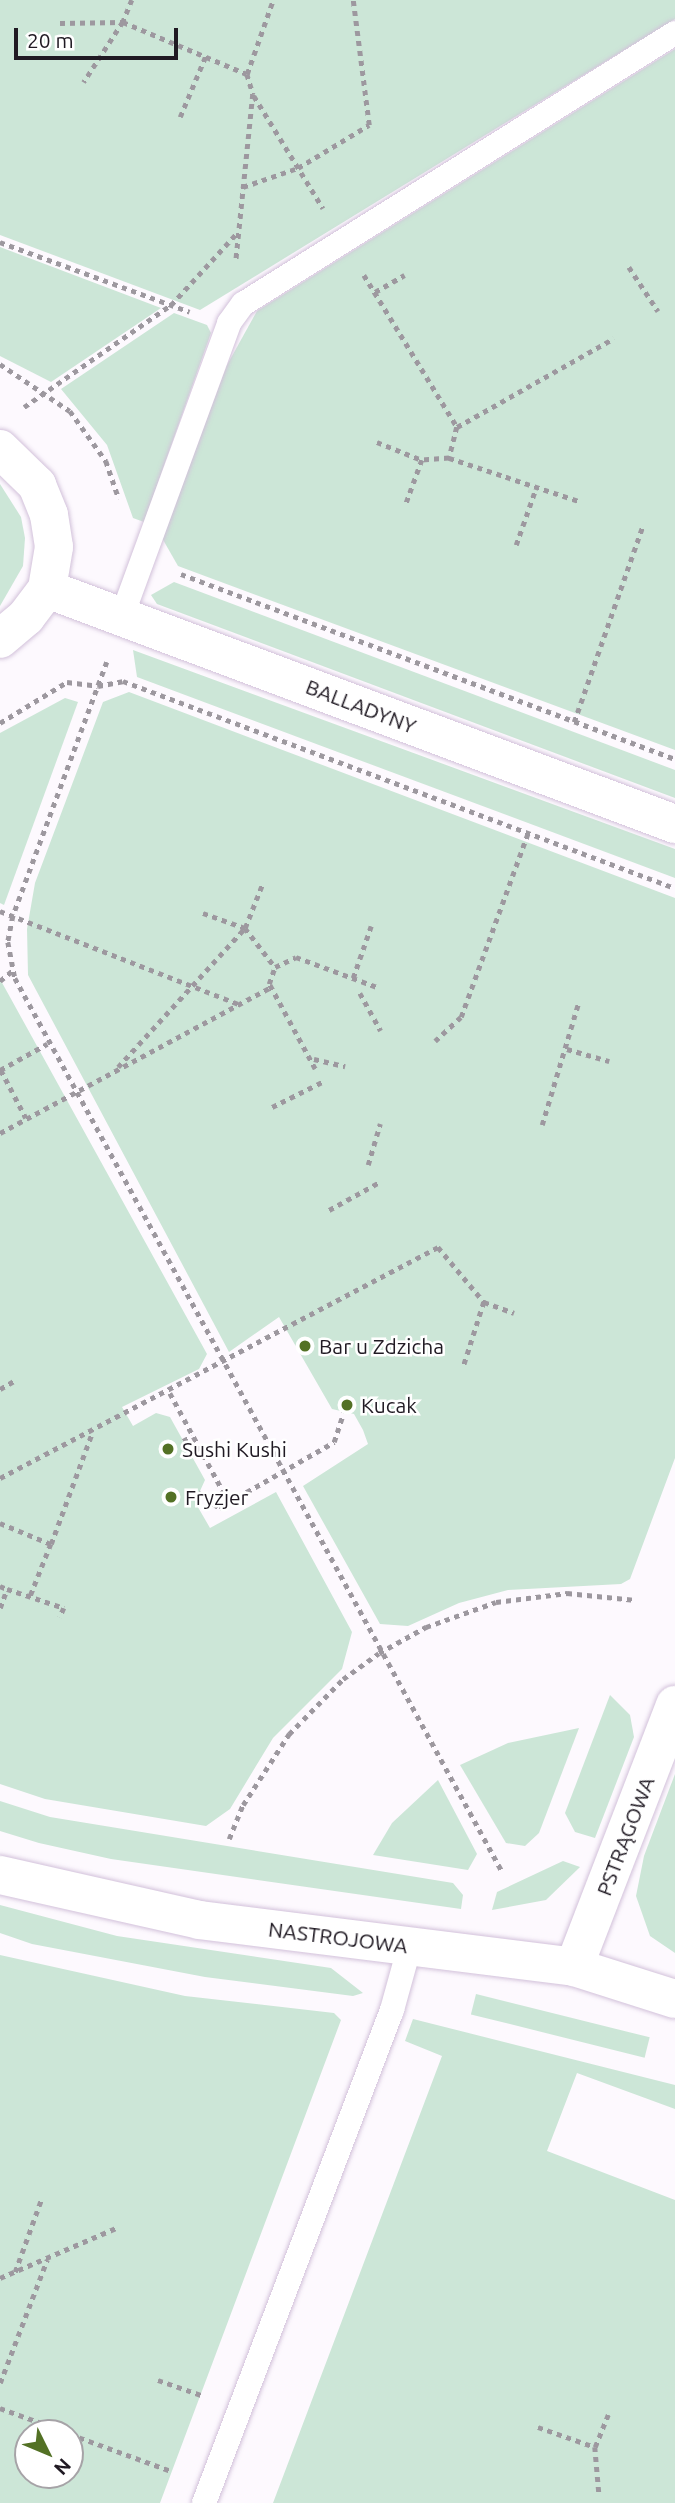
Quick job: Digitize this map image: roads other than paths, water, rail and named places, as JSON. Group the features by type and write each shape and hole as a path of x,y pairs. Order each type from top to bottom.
{"street":[{"path":"0,449 37,485 49,515 54,547 47,589 26,617 0,639"},
{"name":"BALLADYNY","path":"47,589 675,824"},
{"name":"PSTRĄGOWA","path":"574,1967 675,1705"},
{"name":"NASTROJOWA","path":"0,1875 199,1920 574,1967 675,1999"}],"lane":[{"path":"122,616 229,323 258,291 675,33"},
{"path":"204,2503 392,2010 410,1945"}],"place":[{"name":"Bar u Zdzicha","path":"305,1346"},
{"name":"Kucak","path":"347,1405"},
{"name":"Sushi Kushi","path":"168,1449"},
{"name":"Fryzjer","path":"171,1497"}]}
